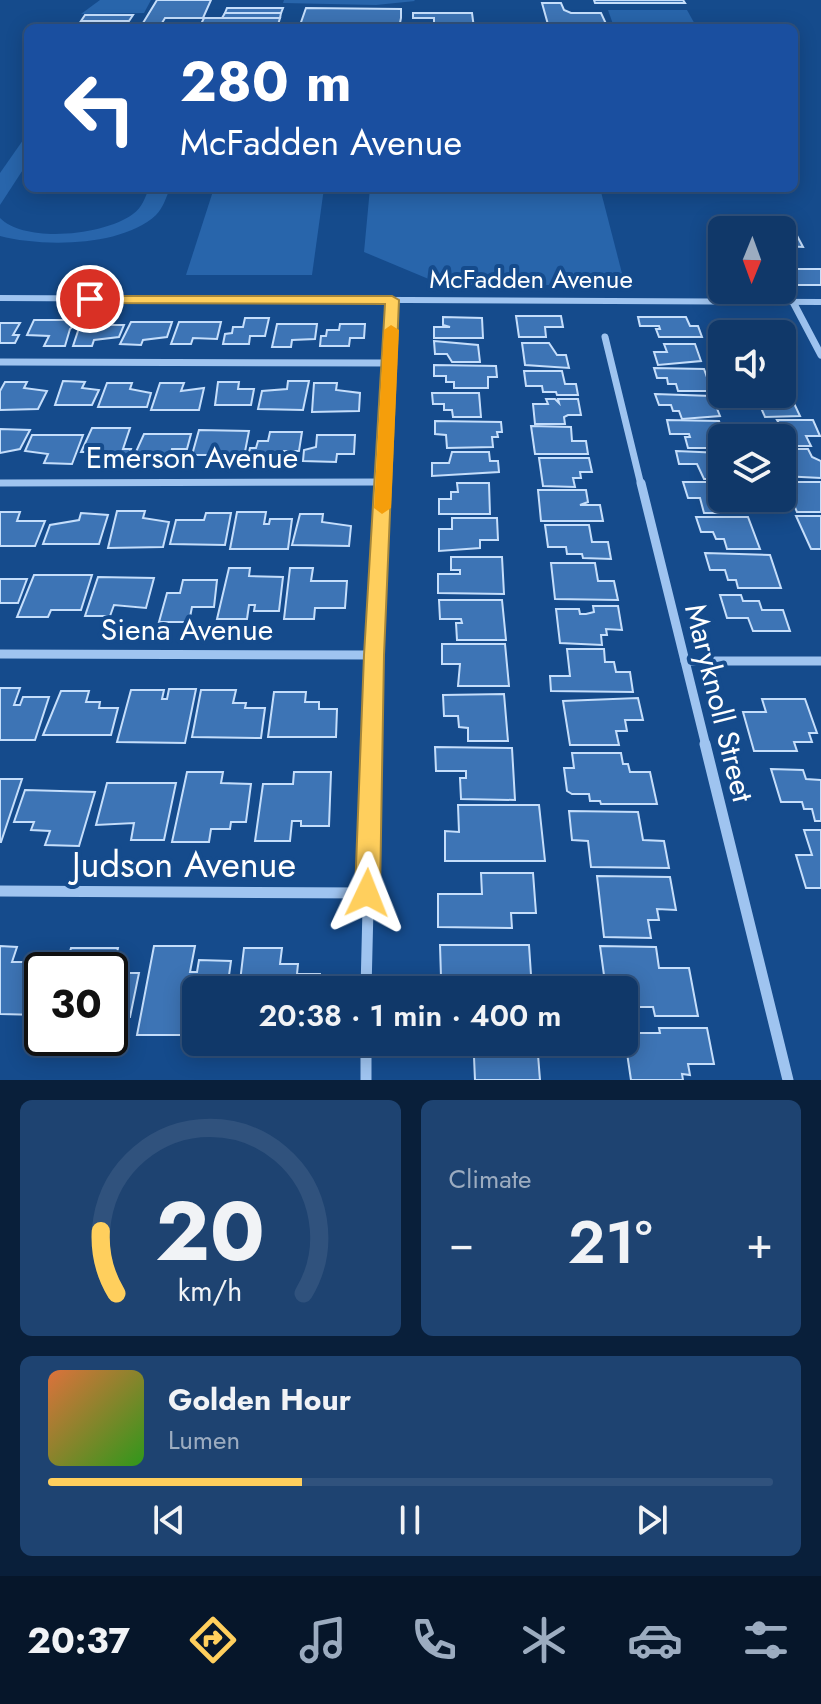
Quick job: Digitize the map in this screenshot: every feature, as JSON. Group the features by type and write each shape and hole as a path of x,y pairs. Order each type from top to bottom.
{"street":[{"name":"McFadden Avenue","path":"0,298 708,302"},
{"path":"366,976 374,655 392,300"},
{"name":"McFadden Avenue","path":"796,302 821,302"},
{"path":"794,304 821,355"},
{"name":"Maryknoll Street","path":"605,337 788,1080"},
{"path":"0,362 391,363"},
{"name":"Emerson Avenue","path":"0,483 384,482"},
{"name":"Siena Avenue","path":"0,654 374,655"},
{"path":"685,661 821,661"},
{"name":"Judson Avenue","path":"0,891 367,893"},
{"path":"366,1056 366,1080"}],"shaded area":[{"path":"100,0 151,0 144,13 81,14"},
{"path":"284,0 415,1 376,5 283,3"},
{"path":"608,10 687,10 695,24 613,24"},
{"path":"24,139 24,168 0,205 0,173"},
{"path":"147,192 168,192 156,215 141,226 103,239 59,243 0,236 0,218 28,231 66,234 120,221 136,212"},
{"path":"213,192 323,192 312,275 186,275"},
{"path":"370,192 601,192 625,285 443,285 364,252"}],"building":[{"path":"157,0 211,0 203,18 165,18 162,23 143,23"},
{"path":"594,0 683,0 685,3 595,3"},
{"path":"542,3 561,3 564,10 571,13 601,13 606,24 548,24"},
{"path":"227,8 283,8 281,13 225,13"},
{"path":"306,8 401,9 400,24 300,24"},
{"path":"225,13 281,13 280,18 222,18"},
{"path":"413,13 472,13 473,24 434,24 434,18 413,18"},
{"path":"85,15 133,15 129,21 81,21"},
{"path":"204,18 280,18 278,24 201,24"},
{"path":"796,234 803,247 796,247"},
{"path":"796,269 821,269 821,285 796,285"},
{"path":"516,316 561,316 563,327 545,327 546,337 519,337"},
{"path":"443,317 482,318 483,338 434,338 434,327 450,327 443,325"},
{"path":"638,317 686,317 690,326 698,326 702,337 659,337 656,329 660,329 659,326 640,326"},
{"path":"245,318 269,318 265,336 250,336 249,344 223,344 225,334 232,333 233,327 243,327"},
{"path":"34,320 74,320 73,324 76,324 70,329 65,346 44,346 49,336 27,335"},
{"path":"131,322 172,322 167,337 143,340 141,345 120,344"},
{"path":"179,322 221,322 217,339 193,338 191,344 171,344"},
{"path":"0,323 20,323 13,335 19,335 15,343 0,343"},
{"path":"277,324 317,324 315,339 292,340 291,347 272,347"},
{"path":"340,324 365,324 364,338 350,338 349,346 320,346 321,336 326,336 327,330 339,330"},
{"path":"80,325 124,325 119,337 94,340 92,346 73,346"},
{"path":"434,341 478,345 480,362 452,362 447,354 435,354"},
{"path":"522,343 549,343 557,355 566,355 569,368 525,365"},
{"path":"664,344 695,344 701,361 658,365 654,352 667,352"},
{"path":"434,365 496,366 497,377 488,377 488,388 454,388 454,382 446,382 446,376 434,376"},
{"path":"654,368 704,369 708,391 678,391 676,384 668,384 667,378 657,378"},
{"path":"524,371 562,371 565,384 576,384 578,395 557,395 556,392 543,392 542,386 526,386"},
{"path":"63,381 85,382 82,388 99,390 92,405 55,405"},
{"path":"288,381 309,381 303,410 258,409 262,391 287,389"},
{"path":"5,382 27,382 24,388 47,391 38,409 0,410 0,391"},
{"path":"218,382 239,382 238,389 254,389 251,405 215,405"},
{"path":"107,383 132,383 130,389 151,393 147,407 98,407"},
{"path":"160,383 184,383 181,391 204,388 199,410 151,410"},
{"path":"314,383 337,383 336,390 360,393 359,411 312,412"},
{"path":"432,393 479,393 481,417 453,417 452,410 444,410 444,404 433,404"},
{"path":"655,394 708,396 708,408 717,408 720,416 682,419 679,411 673,411 671,405 659,405"},
{"path":"546,399 555,399 559,403 558,399 578,399 581,415 564,417 565,424 535,424 533,404 548,404"},
{"path":"761,408 796,408 800,416 765,417"},
{"path":"667,420 719,421 720,424 708,424 708,448 688,448 685,437 690,437 689,434 670,434"},
{"path":"777,420 813,420 820,436 806,436 811,446 796,446 796,424 779,424"},
{"path":"435,421 501,422 502,432 497,432 498,437 492,437 493,447 447,448 446,435 435,434"},
{"path":"531,426 571,427 572,441 586,441 588,454 535,454"},
{"path":"92,428 130,428 123,449 131,449 127,460 96,460 98,452 81,452"},
{"path":"0,429 30,430 20,449 0,453"},
{"path":"199,430 249,431 243,462 216,462 218,451 213,455 192,455"},
{"path":"270,432 302,432 299,451 284,451 282,462 247,461 250,448 256,448 258,441 268,441"},
{"path":"144,434 191,434 187,449 172,449 171,454 161,454 159,460 136,460 138,454 135,454"},
{"path":"32,435 83,435 72,464 44,463 48,454 25,451"},
{"path":"317,435 355,435 354,454 337,454 336,462 303,461 304,450 316,447"},
{"path":"796,449 808,449 812,457 821,461 821,478 796,477"},
{"path":"676,451 708,452 708,479 704,479 697,464 679,464"},
{"path":"452,452 489,452 490,461 498,461 499,472 432,476 432,463 449,463"},
{"path":"539,458 589,458 592,472 580,472 581,478 573,478 575,487 543,486"},
{"path":"683,482 708,482 708,512 755,513 704,513 700,498 688,498"},
{"path":"796,482 821,482 821,512 797,512"},
{"path":"457,483 489,483 490,514 439,514 439,499 451,499 451,492 458,492"},
{"path":"538,490 586,490 588,502 580,505 600,505 603,521 541,521"},
{"path":"117,511 145,511 143,518 169,522 163,547 108,548"},
{"path":"0,512 20,512 17,521 45,521 35,546 0,546"},
{"path":"237,512 266,512 264,524 269,524 270,519 292,519 288,549 230,549"},
{"path":"81,513 108,515 99,544 43,544 50,525 79,520"},
{"path":"206,513 231,513 225,545 170,544 176,520 204,520"},
{"path":"300,514 323,514 322,522 351,526 349,546 292,545"},
{"path":"796,516 821,516 821,549 811,549"},
{"path":"696,517 748,517 760,549 727,549 724,539 716,539 713,532 701,532"},
{"path":"452,518 497,518 498,540 480,540 480,548 439,551 439,529 452,529"},
{"path":"545,525 589,525 592,542 608,542 611,559 583,558 582,554 567,554 566,547 548,547"},
{"path":"705,553 770,555 781,588 738,588 736,580 728,580 725,570 710,570"},
{"path":"451,557 502,557 504,594 438,593 438,574 460,574 460,570 451,570"},
{"path":"551,563 595,563 598,581 614,581 618,600 555,599"},
{"path":"229,568 250,568 249,576 283,577 279,611 254,611 255,605 249,605 247,619 217,619"},
{"path":"290,568 313,568 311,581 347,581 345,608 315,608 314,619 284,619"},
{"path":"34,575 92,575 81,610 51,610 48,617 17,617"},
{"path":"98,577 154,578 146,608 114,605 110,616 85,616"},
{"path":"0,579 27,579 18,603 0,603"},
{"path":"183,580 217,580 214,607 192,607 189,622 159,622 167,593 180,593"},
{"path":"720,595 741,595 743,601 759,601 762,610 783,610 790,631 753,631 748,618 727,618"},
{"path":"439,600 502,600 506,640 457,640 456,623 462,623 461,619 440,619"},
{"path":"593,606 618,606 622,630 606,629 607,635 601,635 602,645 560,643 556,609 579,609 580,614 586,614 594,612"},
{"path":"442,644 505,644 509,686 458,686 460,664 442,664"},
{"path":"567,649 604,649 605,662 614,662 616,672 630,672 633,692 551,691 550,676 570,676"},
{"path":"0,688 20,688 14,705 20,705 23,697 49,697 35,740 0,740"},
{"path":"169,689 196,689 185,743 117,742 131,690 164,690 162,699 167,699"},
{"path":"201,690 236,690 233,703 246,703 245,708 265,708 261,738 192,737"},
{"path":"61,691 89,691 86,702 100,702 99,708 118,708 111,735 43,735"},
{"path":"274,692 306,692 305,702 319,702 319,709 337,709 336,737 268,737"},
{"path":"504,694 508,741 468,741 468,728 459,727 458,716 444,716 443,695"},
{"path":"638,698 643,720 625,720 627,731 616,731 619,745 570,745 563,701"},
{"path":"762,699 805,699 817,733 809,733 812,742 794,742 797,751 754,751 743,712 766,712"},
{"path":"435,747 512,748 515,800 461,799 460,778 466,778 466,771 436,771"},
{"path":"572,753 621,753 623,764 628,764 630,772 650,772 657,804 601,804 600,801 590,801 589,794 567,791 564,768 574,768"},
{"path":"771,769 803,770 806,779 821,780 821,821 815,821 812,809 804,809 802,802 781,802"},
{"path":"187,772 223,772 221,783 251,784 246,822 231,822 230,829 211,829 209,842 172,842"},
{"path":"294,772 331,772 329,826 301,826 301,821 292,821 290,841 255,841 263,784 293,784"},
{"path":"0,779 22,779 1,842 0,842"},
{"path":"107,783 176,783 164,840 131,840 134,823 96,825"},
{"path":"25,790 95,792 79,846 45,845 50,831 31,830 34,822 14,822"},
{"path":"458,805 539,805 545,861 445,861 445,831 459,832"},
{"path":"569,811 638,812 643,840 664,841 669,868 591,867 588,841 572,840"},
{"path":"804,830 821,830 821,888 806,888 796,855 812,855"},
{"path":"481,873 533,873 536,913 511,913 512,928 438,927 438,894 482,894"},
{"path":"597,876 670,877 676,910 657,909 659,920 648,920 651,938 604,937"},
{"path":"440,945 529,945 531,976 441,976"},
{"path":"0,946 17,947 12,962 24,962 24,1015 0,1014"},
{"path":"154,946 195,946 190,972 197,972 199,960 231,961 229,976 182,976 182,1035 137,1035"},
{"path":"600,946 656,947 659,968 689,968 698,1016 655,1016 653,1007 638,1007 638,976 604,976"},
{"path":"71,948 118,948 117,952 70,952"},
{"path":"244,948 282,948 280,964 298,964 297,974 320,974 320,976 241,976"},
{"path":"128,973 139,973 130,1017"},
{"path":"659,1028 707,1028 714,1064 688,1064 690,1075 682,1074 683,1080 631,1080 627,1056 638,1056 638,1033 660,1033"},
{"path":"451,1056 538,1056 540,1080 475,1080 474,1057"}],"slow traffic":[{"path":"382,508 391,330"}],"route":[{"path":"90,299 392,300 374,655 367,893"}]}
